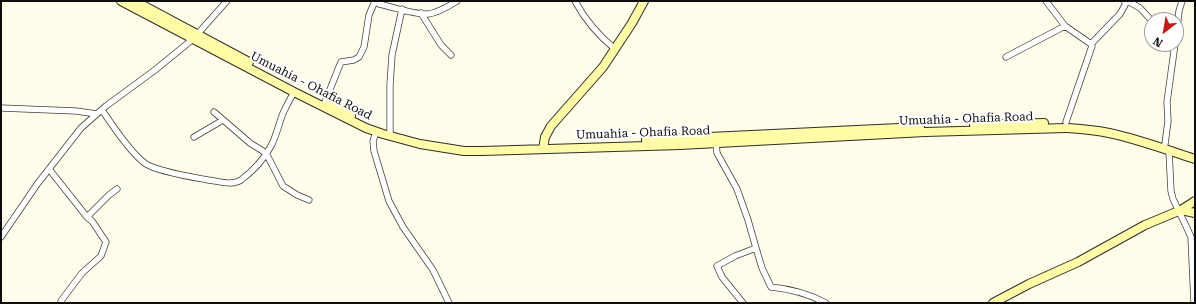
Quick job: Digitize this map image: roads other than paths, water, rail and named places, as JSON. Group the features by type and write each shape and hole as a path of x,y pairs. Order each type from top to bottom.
{"main road":[{"name":"Umuahia - Ohafia Road","path":"121,1 369,124 390,132 425,140 461,145 543,147 716,143 1040,125 1066,122 1122,130 1195,159"},
{"name":"Umuahia - Ohafia Road","path":"134,1 195,37 340,116 376,132 420,144 464,151 899,127 1040,125 1109,133 1167,148 1195,153"},
{"path":"543,147 545,137 551,126 603,67 644,1"},
{"path":"994,303 1030,284 1078,262 1145,225 1180,211 1195,202"},
{"path":"1180,211 1195,213"}],"street":[{"path":"1,238 49,169 81,128 195,37 227,1"},
{"path":"325,102 341,62 354,60 359,57 364,47 369,15 375,1 379,4 415,13 430,14 457,1"},
{"path":"576,1 594,30 615,49"},
{"path":"1046,1 1065,26 1091,44"},
{"path":"1066,122 1092,46 1091,44 1120,14 1125,5 1125,1"},
{"path":"1128,1 1140,8 1144,12"},
{"path":"1179,12 1182,1"},
{"path":"390,132 390,85 392,55 402,9"},
{"path":"421,13 450,55"},
{"path":"1006,57 1065,26"},
{"path":"1174,52 1167,102 1167,148 1172,199 1180,211 1191,237 1194,303"},
{"path":"1,108 100,112 135,154 153,168 232,184 239,181 256,166 266,153 271,145 284,111 294,92"},
{"path":"214,112 250,143 266,153 283,186 297,195 309,200"},
{"path":"194,137 223,120"},
{"path":"376,132 373,141 374,151 389,201 403,227 433,270 449,303"},
{"path":"716,143 717,153 737,189 762,268 772,287 791,290 826,303"},
{"path":"49,169 92,222 106,242 101,256 82,273 61,302"},
{"path":"87,217 109,195 117,190"},
{"path":"743,303 722,277 717,266 735,256 756,248"}]}
